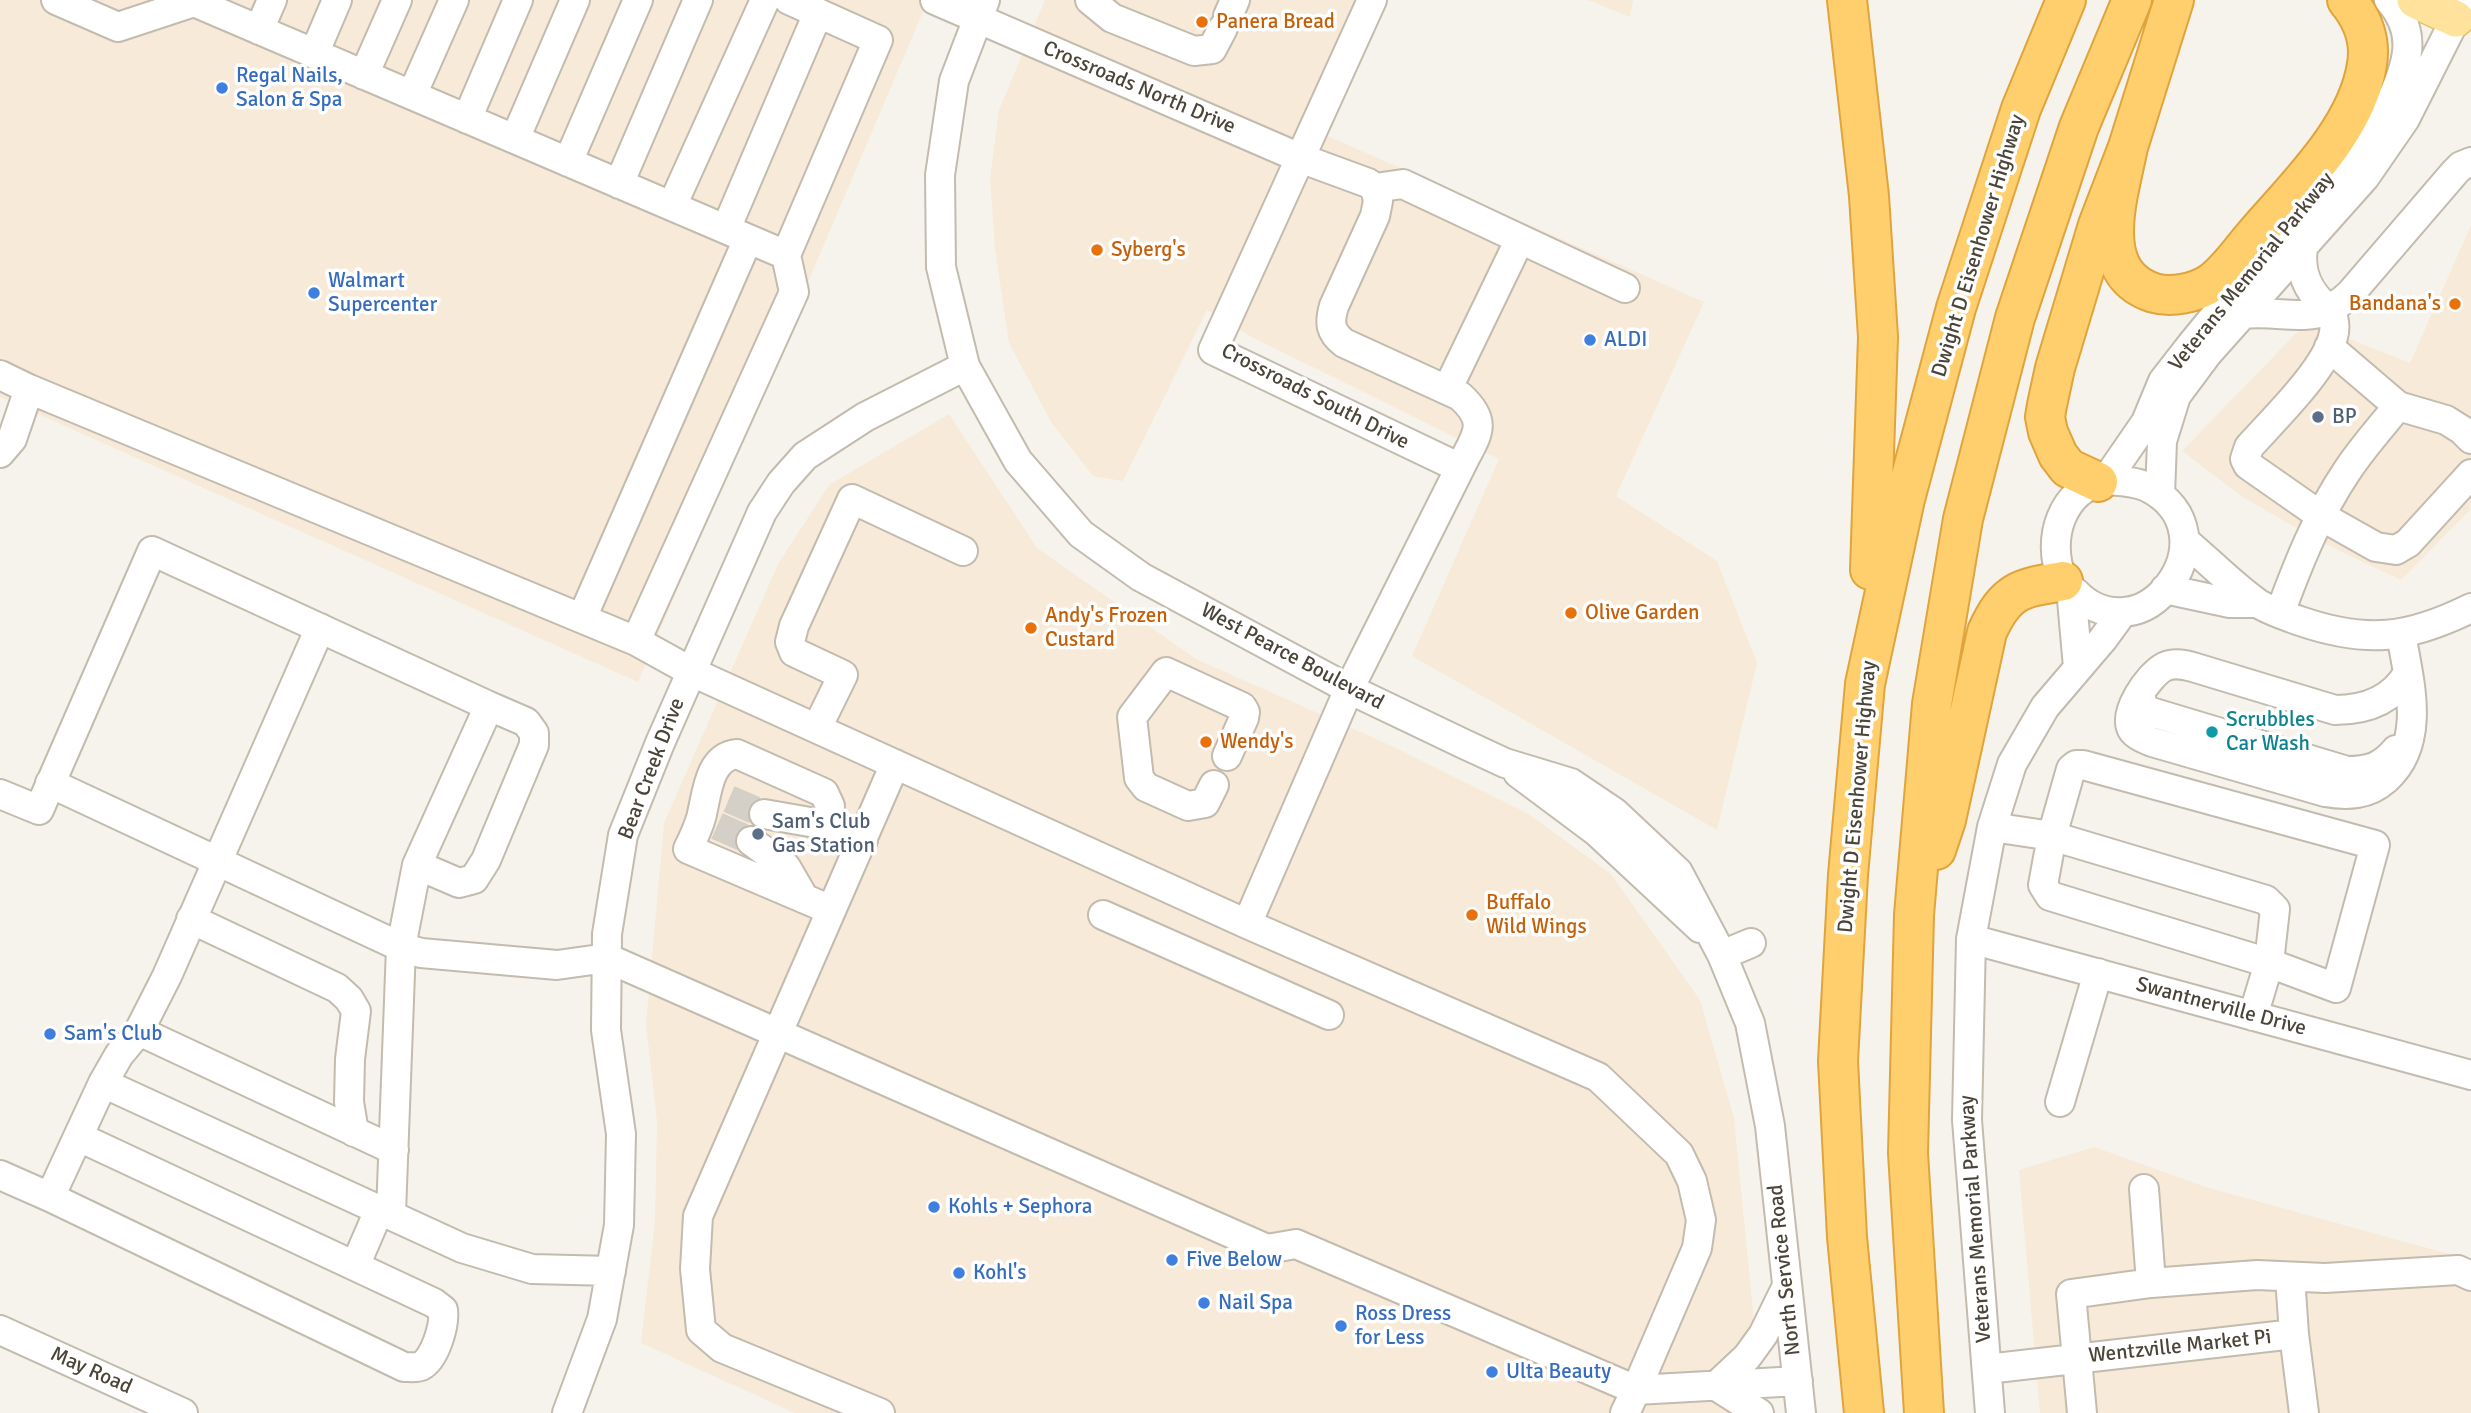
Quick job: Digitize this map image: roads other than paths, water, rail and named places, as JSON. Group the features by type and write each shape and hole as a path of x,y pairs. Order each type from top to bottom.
{"highway":[{"path":"1847,0 1870,196 1878,337 1874,500 1865,684"},
{"name":"Dwight D Eisenhower Highway","path":"1864,1413 1847,1237 1838,1061 1848,875 1865,684 1905,499 1956,308 2021,109 2066,0"},
{"path":"1924,1413 1908,1153 1914,915 1932,704 1963,519 2015,318 2079,127 2132,0"},
{"path":"2102,481 2068,468 2051,444 2045,417 2055,368 2098,225 2128,147 2174,0"},
{"path":"2128,147 2113,227 2120,265 2132,282 2159,295 2183,293 2211,283 2310,170 2336,137 2353,107 2368,64 2368,44 2357,13 2347,0"},
{"path":"1914,915 1946,820 1987,632 1998,607 2025,588 2067,585"}],"main road":[{"path":"2415,0 2460,9"}],"street":[{"path":"55,0 118,27 140,11 194,2 210,4 259,30 314,54 786,255"},
{"path":"259,30 272,0"},
{"path":"314,54 337,0"},
{"path":"365,75 397,0"},
{"path":"412,95 454,0"},
{"path":"467,119 518,0"},
{"path":"515,139 575,0"},
{"path":"568,162 638,0"},
{"path":"620,184 698,0"},
{"path":"672,206 765,0"},
{"path":"636,640 794,292 786,255 878,40 789,0"},
{"name":"Crossroads North Drive","path":"935,0 981,9 1300,158 1376,188"},
{"path":"1090,0 1112,18 1194,51 1212,49 1229,15"},
{"name":"Crossroads South Drive","path":"1372,0 1213,350 1460,468"},
{"path":"2389,0 2406,25 2408,41 2407,59 2391,101"},
{"name":"West Pearce Boulevard","path":"981,9 954,81 940,176 941,267 965,366 1018,461 1081,534 1141,578 1349,689 1505,763 1597,832 1717,947 1750,1023 1770,1126"},
{"name":"Veterans Memorial Parkway","path":"2160,495 2162,441 2176,396 2208,353 2365,177 2405,119 2460,9"},
{"path":"582,618 737,234 818,13"},
{"name":"Veterans Memorial Parkway","path":"2102,481 2146,422 2163,381 2391,101 2421,83"},
{"path":"2243,314 2263,312 2312,316 2330,310 2351,293 2455,172 2471,162"},
{"path":"1247,924 1349,689 1479,426 1474,409 1460,396 1344,344 1332,330 1330,320 1334,306 1375,216 1378,201 1376,188 1403,184 1625,288"},
{"path":"1447,390 1520,239"},
{"path":"2303,248 2303,272 2306,282 2317,299 2330,310 2334,330 2329,347 2314,371 2249,447 2245,459 2252,470 2321,516 2376,547 2396,550 2408,543 2471,474"},
{"path":"2329,347 2398,406 2446,420 2471,439"},
{"name":"Bear Creek Drive","path":"567,1413 602,1319 619,1225 621,1133 606,1030 607,934 623,835 762,512 781,483 805,456 865,417 965,366"},
{"path":"0,375 636,640 692,671 1247,924 1598,1077 1679,1154 1692,1181 1701,1220 1697,1248 1630,1401"},
{"path":"0,453 12,439 29,388"},
{"path":"2269,608 2297,567 2321,516 2348,469 2398,406"},
{"path":"2067,585 2097,608 2109,612 2139,609 2158,598 2172,581 2183,560 2186,542 2176,513 2160,495 2145,486 2124,481 2102,481 2081,492 2067,506 2057,524 2055,545 2067,585 2078,667"},
{"path":"817,728 843,675 794,652 790,642 794,626 852,499 963,551"},
{"path":"2186,542 2269,608"},
{"path":"0,794 39,810 152,551 526,722 534,733 534,745 486,860 474,878 459,883 417,865"},
{"path":"2165,589 2269,608 2313,625 2349,634 2381,636 2401,634 2433,625 2471,608"},
{"name":"Veterans Memorial Parkway","path":"1990,1413 1967,1120 1971,939 1992,827 2011,764 2045,707 2103,639 2122,612"},
{"path":"50,1197 103,1083 119,1055 139,1031 320,628"},
{"path":"2401,634 2408,673 2412,723 2406,748 2392,772 2373,789 2342,795 2140,737 2129,723 2133,705 2140,694 2156,673 2165,667 2185,665 2322,707 2348,710 2368,706 2388,697 2397,690 2408,673"},
{"path":"355,1266 386,1211 394,1150 401,947 417,865 489,706"},
{"path":"827,825 830,806 824,793 737,754 726,755 719,762 718,794 709,823 688,849 831,910"},
{"path":"880,1413 722,1348 701,1330 695,1269 698,1216 895,764"},
{"path":"2076,765 2083,765 2375,845 2336,988 2269,963 2050,895 2043,885 2052,836 2071,769 2076,765"},
{"path":"50,783 401,947 421,953 557,965 607,958 1267,1249 1296,1244 1630,1401 1716,1386 1798,1381"},
{"path":"764,814 827,825 863,840"},
{"path":"1992,827 2052,836 2266,900 2275,909 2269,963 2253,1016"},
{"path":"751,841 786,867 804,898"},
{"path":"1103,915 1329,1015"},
{"path":"191,919 337,988 349,999 356,1011 350,1059 349,1101 354,1132"},
{"name":"Swantnerville Drive","path":"1971,939 2471,1075"},
{"path":"1717,947 1751,943"},
{"path":"2060,1102 2098,973"},
{"path":"139,1031 394,1150"},
{"path":"103,1083 462,1248 532,1269 611,1271"},
{"name":"North Service Road","path":"1770,1126 1801,1413"},
{"path":"0,1175 404,1367 419,1368 430,1359 444,1321 443,1310 433,1303 79,1138"},
{"path":"2144,1189 2151,1283"},
{"path":"2082,1413 2071,1294 2151,1283 2257,1275 2325,1278 2458,1270 2471,1276"},
{"path":"2290,1277 2294,1334"},
{"path":"1716,1386 1747,1357 1763,1335 1787,1286"},
{"name":"May Road","path":"0,1330 183,1413"},
{"name":"Wentzville Market Pi","path":"1987,1369 2294,1334 2304,1413"},
{"path":"1716,1386 1759,1413"}],"tunnel":[{"path":"729,799 764,814"},
{"path":"717,826 751,841"}],"place":[{"name":"Panera Bread","path":"1202,22"},
{"name":"Regal Nails, Salon & Spa","path":"222,88"},
{"name":"Syberg's","path":"1097,250"},
{"name":"Walmart Supercenter","path":"314,293"},
{"name":"Bandana's","path":"2455,304"},
{"name":"ALDI","path":"1590,340"},
{"name":"BP","path":"2318,417"},
{"name":"Olive Garden","path":"1571,613"},
{"name":"Andy's Frozen Custard","path":"1031,628"},
{"name":"Scrubbles Car Wash","path":"2212,732"},
{"name":"Wendy's","path":"1206,742"},
{"name":"Sam's Club Gas Station","path":"758,834"},
{"name":"Buffalo Wild Wings","path":"1472,915"},
{"name":"Sam's Club","path":"50,1034"},
{"name":"Kohls + Sephora","path":"934,1207"},
{"name":"Five Below","path":"1172,1260"},
{"name":"Kohl's","path":"959,1273"},
{"name":"Nail Spa","path":"1204,1303"},
{"name":"Ross Dress for Less","path":"1341,1326"},
{"name":"Ulta Beauty","path":"1492,1372"}]}
